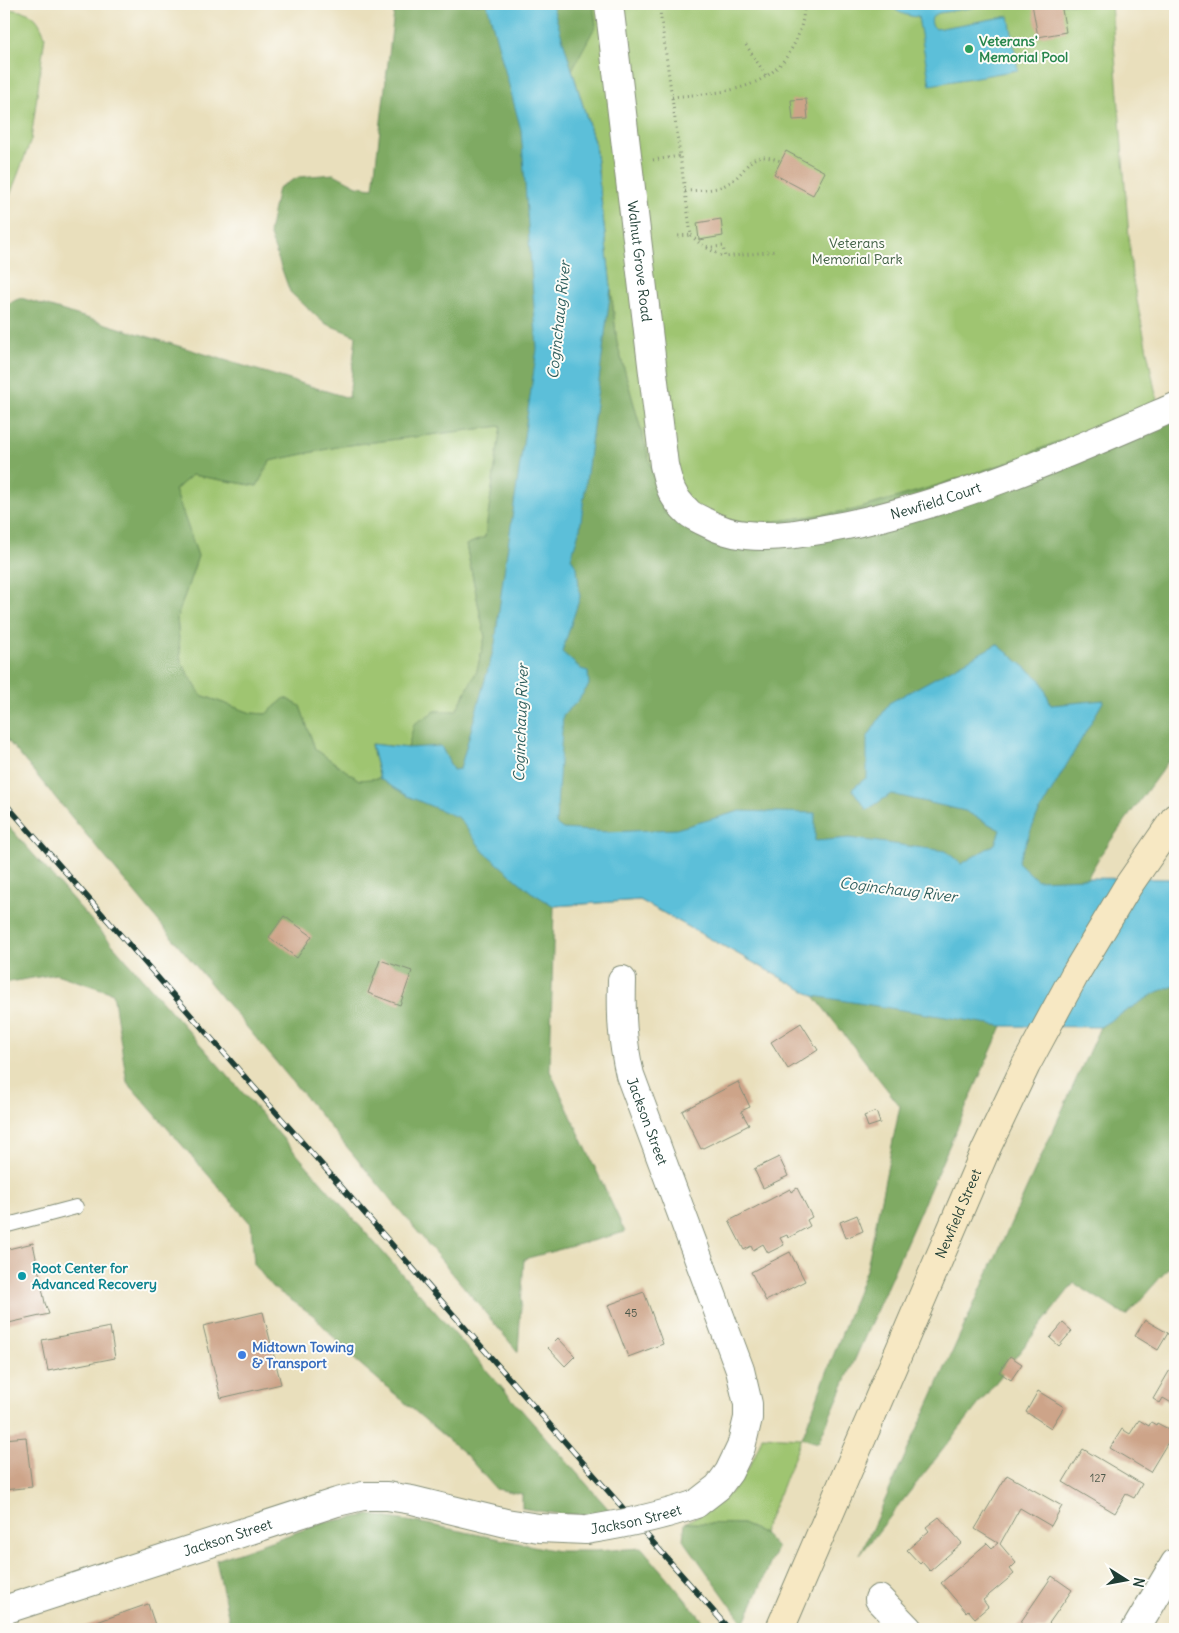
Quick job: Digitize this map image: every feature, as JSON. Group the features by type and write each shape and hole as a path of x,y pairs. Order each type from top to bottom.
{"main road":[{"name":"Newfield Street","path":"780,1629 986,1149 1026,1065 1074,976 1128,886 1175,818"}],"street":[{"name":"Walnut Grove Road","path":"609,4 664,465 672,493 688,513"},
{"name":"Newfield Court","path":"688,513 717,529 746,535 780,535 824,530 871,520 921,506 1025,471 1175,407"},
{"name":"Jackson Street","path":"4,1610 328,1504 363,1496 400,1498 506,1523 538,1528 586,1530 644,1520 671,1513 696,1504 718,1487 736,1460 745,1434 748,1404 740,1370 630,1075 624,1047 621,1012 622,980"},
{"path":"1136,1629 1175,1563"},
{"path":"879,1599 908,1629"}],"lane":[{"path":"4,1226 76,1207"}],"path":[{"path":"660,4 691,235 698,243 724,257 776,251"},
{"path":"672,97 734,90 767,77 790,53 799,36 804,4"},
{"path":"746,45 767,77"},
{"path":"685,191 718,188 726,185 735,179 750,161 757,157 769,157 781,161"},
{"path":"676,236 691,235"},
{"path":"706,248 723,246 724,257"}],"green space":[{"path":"395,4 593,4 596,25 572,70 595,145 617,343 664,513 692,520 765,523 854,510 1007,463 1175,393 1175,752 1101,854 1002,1026 818,1443 802,1438 867,1267 900,1106 814,996 640,900 554,906 550,1071 625,1232 524,1259 518,1352 4,736 4,305 21,298 349,398 356,336 324,323 290,292 269,233 278,188 299,177 334,174 357,186 373,188","holes":["501,426 485,537 466,545 485,637 477,670 456,711 435,711 414,724 408,748 371,744 380,778 359,780 315,749 300,706 285,698 266,714 251,713 201,695 181,662 177,618 198,556 175,490 192,475 257,486 270,461 342,446"]},
{"name":"Veterans Memorial Park","path":"552,4 1111,4 1132,276 1157,400 1007,463 854,510 765,523 692,520 664,513 617,343 595,145"},
{"path":"4,8 30,14 38,21 45,36 31,140 4,211"},
{"path":"501,426 485,537 466,545 485,637 477,670 456,711 435,711 408,748 371,745 380,779 359,780 315,749 300,706 285,698 266,714 251,713 201,695 181,662 177,618 198,556 175,490 192,475 257,486 270,461 342,446"},
{"path":"4,821 612,1513 567,1514 522,1508 522,1494 496,1489 466,1455 353,1358 313,1315 272,1287 254,1264 251,1224 127,1082 113,993 56,974 4,983"},
{"path":"1175,902 1175,1261 1126,1316 1074,1283 860,1555 1100,1027 1148,940"},
{"path":"762,1436 802,1438 763,1533 742,1524 685,1523 715,1505 731,1492 750,1465"},
{"path":"370,1515 426,1524 558,1551 642,1548 710,1629 231,1629 216,1560 326,1522"},
{"path":"685,1523 742,1524 763,1533 777,1548 744,1624 683,1539"}],"water":[{"name":"Coginchaug River","path":"487,4 552,4 595,145 611,287 580,529 571,558 577,567 580,597 562,652 581,669 588,671 589,685 577,702 563,715 556,824 563,829 609,832 676,829 740,811 815,813 815,841 849,838 946,851 961,864 995,844 1000,830 965,811 891,794 867,810 852,789 867,777 867,738 889,703 997,644 1041,680 1051,705 1104,700 1036,818 1018,862 1037,880 1087,878 1175,879 1175,986 1157,992 1100,1027 1002,1026 814,996 640,900 554,906 531,892 484,852 459,818 407,796 380,779 371,744 408,748 441,746 453,770 460,769 495,644 537,349 521,130"},
{"name":"Veterans' Memorial Pool","path":"890,4 995,4 939,13 932,17 932,25 936,29 1009,16 1018,70 930,85 918,17 902,14"}],"building":[{"path":"1032,4 1061,4 1066,32 1038,37"},
{"path":"806,99 808,119 793,120 791,100"},
{"path":"786,151 825,172 813,195 774,174"},
{"path":"721,219 723,236 699,240 697,223"},
{"path":"284,916 312,936 297,958 269,937"},
{"path":"380,960 412,971 400,1005 368,993"},
{"path":"801,1023 818,1050 788,1069 771,1042"},
{"path":"738,1082 750,1107 741,1111 749,1125 701,1149 682,1111"},
{"path":"876,1111 880,1123 868,1127 864,1116"},
{"path":"779,1157 788,1176 763,1188 754,1169"},
{"path":"797,1188 812,1217 807,1220 810,1226 788,1238 787,1235 780,1238 784,1245 768,1253 763,1244 753,1250 751,1246 744,1250 729,1221 790,1189 791,1192"},
{"path":"857,1215 863,1231 846,1238 840,1222"},
{"name":"Root Center for Advanced Recovery","path":"33,1243 49,1314 4,1324 4,1250"},
{"path":"790,1252 805,1281 766,1301 751,1272"},
{"path":"644,1292 663,1344 628,1357 608,1305"},
{"name":"Midtown Towing & Transport","path":"263,1312 281,1384 221,1398 203,1326"},
{"path":"1145,1320 1168,1333 1158,1350 1135,1336"},
{"path":"1063,1323 1072,1331 1059,1346 1050,1338"},
{"path":"110,1327 115,1358 48,1371 42,1340"},
{"path":"558,1338 575,1356 565,1366 548,1348"},
{"path":"1010,1356 1022,1364 1011,1380 999,1372"},
{"path":"1174,1363 1175,1405 1163,1398 1160,1403 1153,1399"},
{"path":"1038,1391 1064,1407 1051,1428 1026,1412"},
{"path":"1139,1420 1149,1426 1151,1422 1156,1425 1157,1423 1174,1432 1150,1472 1110,1448 1122,1429 1130,1434"},
{"path":"26,1437 32,1487 4,1490 4,1439"},
{"path":"1083,1449 1142,1484 1134,1498 1126,1494 1115,1513 1063,1482"},
{"path":"1007,1475 1062,1506 1051,1526 1020,1508 1000,1544 1016,1563 1010,1569 1014,1574 983,1600 988,1607 975,1618 968,1610 966,1612 941,1583 987,1543 992,1548 998,1543 975,1529"},
{"path":"939,1517 962,1543 930,1571 922,1562 920,1564 907,1550 929,1531 926,1527"},
{"path":"1052,1576 1072,1590 1045,1629 1022,1629 1018,1626"},
{"path":"148,1604 155,1625 147,1629 84,1629 83,1627"}],"railway":[{"path":"4,802 729,1629"}],"place":[{"name":"Veterans' Memorial Pool","path":"969,49"},
{"name":"Root Center for Advanced Recovery","path":"22,1276"},
{"name":"Midtown Towing & Transport","path":"242,1355"}]}
